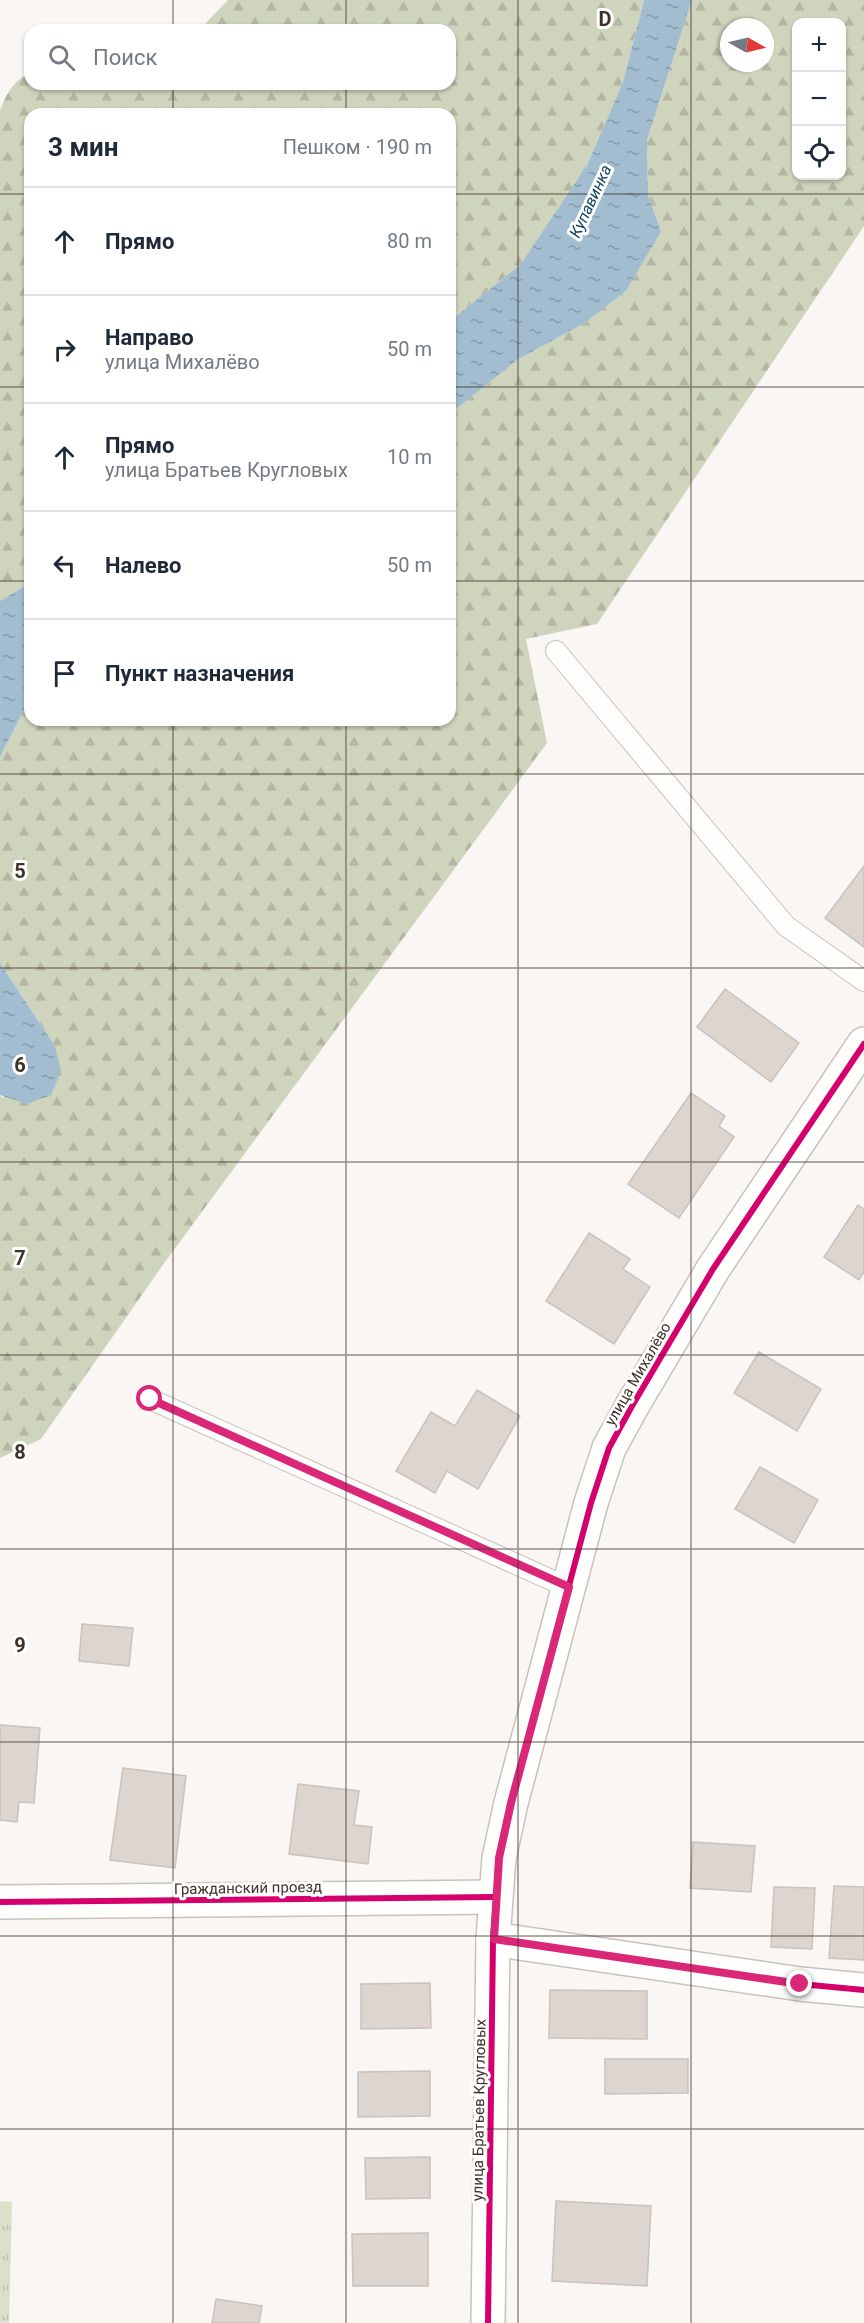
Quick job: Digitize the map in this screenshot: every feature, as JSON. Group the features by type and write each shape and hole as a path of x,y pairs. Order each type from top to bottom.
{"street":[{"name":"улица Михалёво","path":"495,1897 499,1858 511,1803 591,1503 609,1448 713,1269 864,1044"},
{"name":"Гражданский проезд","path":"0,1902 495,1897"},
{"name":"улица Братьев Кругловых","path":"488,2323 495,1897"},
{"path":"494,1939 800,1984 864,1990"}],"lane":[{"path":"556,651 786,926 864,981"},
{"path":"150,1399 569,1587"}],"green space":[{"path":"228,0 644,0 623,82 587,165 520,265 456,316 456,108 24,108 24,587 0,601 0,111 15,84 24,76 24,90 456,90 456,24 205,24"},
{"path":"692,0 864,0 864,226 597,624 526,639 547,743 165,1262 41,1439 0,1458 0,1095 2,1098 55,1046 0,963 0,757 24,710 24,726 456,726 456,409 517,360 586,322 626,291 661,232 648,195 647,140"},
{"path":"0,2201 12,2202 9,2323 0,2323"}],"water":[{"name":"Купавинка","path":"644,0 692,0 647,140 648,195 661,232 626,291 586,322 517,360 456,409 456,316 520,265 587,165 623,82"},
{"path":"24,587 24,710 0,757 0,601"},
{"path":"0,963 55,1046 61,1071 51,1095 27,1104 0,1095"}],"building":[{"path":"864,866 864,947 825,918"},
{"path":"725,989 799,1043 771,1082 697,1027"},
{"path":"691,1093 725,1116 719,1126 734,1137 679,1218 628,1184"},
{"path":"858,1205 864,1209 864,1272 859,1280 824,1257"},
{"path":"589,1233 630,1259 623,1269 650,1287 614,1344 546,1301"},
{"path":"759,1352 821,1389 797,1431 734,1393"},
{"path":"477,1390 520,1416 478,1489 447,1471 435,1493 396,1471 431,1412 455,1426"},
{"path":"760,1467 818,1500 794,1543 735,1509"},
{"path":"82,1624 133,1628 129,1666 79,1661"},
{"path":"0,1725 40,1728 34,1803 19,1802 17,1822 0,1820"},
{"path":"123,1768 186,1776 175,1868 110,1860"},
{"path":"298,1784 359,1791 354,1825 372,1827 368,1864 289,1854"},
{"path":"693,1842 755,1846 751,1892 690,1888"},
{"path":"834,1886 864,1887 864,1960 829,1958"},
{"path":"774,1887 815,1888 812,1949 771,1947"},
{"path":"430,1983 431,2028 361,2029 361,1984"},
{"path":"550,1990 647,1991 647,2039 549,2038"},
{"path":"605,2059 688,2059 688,2093 605,2094"},
{"path":"430,2071 430,2116 358,2117 358,2072"},
{"path":"430,2157 430,2198 366,2199 365,2158"},
{"path":"556,2201 651,2206 647,2286 552,2281"},
{"path":"428,2233 428,2286 353,2286 352,2234"},
{"path":"216,2299 262,2306 259,2323 212,2323"}],"cycle path":[{"path":"488,2323 493,1939 499,1858 511,1803 591,1503 609,1448 713,1269 864,1044"},
{"path":"0,1902 495,1897"},
{"path":"493,1939 800,1984 864,1990"}],"route":[{"path":"150,1399 569,1587 511,1803 499,1858 494,1939 800,1984"}]}
